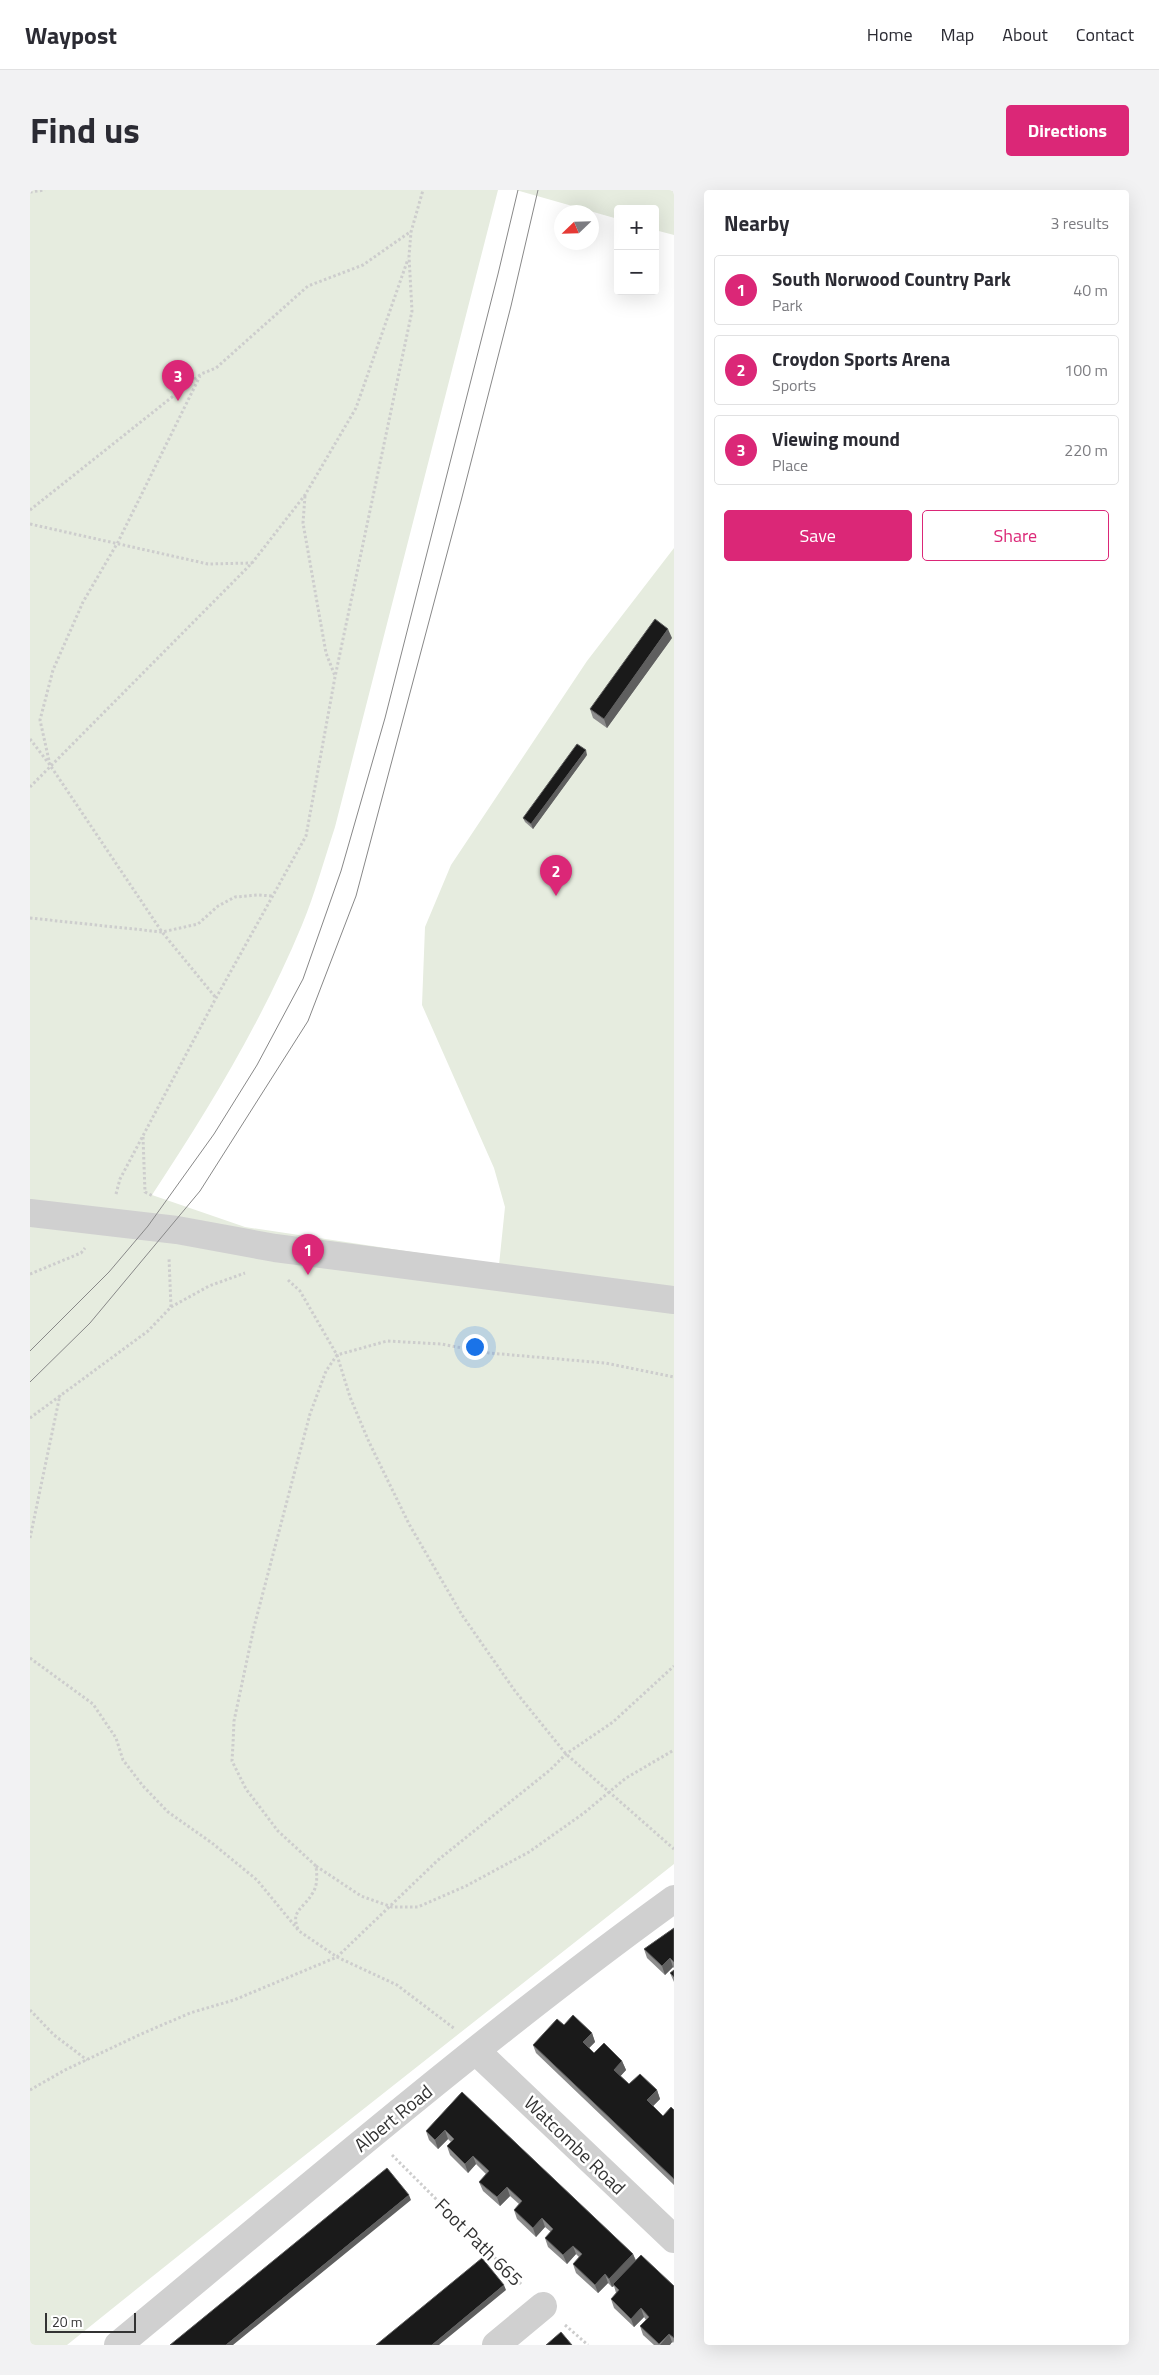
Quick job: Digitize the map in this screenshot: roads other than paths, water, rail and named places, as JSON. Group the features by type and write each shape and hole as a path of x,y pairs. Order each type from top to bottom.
{"street":[{"path":"30,1213 177,1230 275,1248 674,1300"},
{"name":"Albert Road","path":"118,2345 476,2050 588,1961 674,1899"},
{"name":"Watcombe Road","path":"476,2050 674,2239"},
{"path":"496,2345 543,2306"}],"tram line":[{"path":"30,1351 109,1272 148,1226 214,1134 257,1065 303,979 341,871 385,718 518,190"},
{"path":"30,1382 90,1323 200,1191 308,1021 356,896 461,501 511,306 538,190"}],"place":[{"name":"Viewing mound","path":"178,401"},
{"name":"Croydon Sports Arena","path":"556,896"},
{"name":"South Norwood Country Park","path":"308,1275"}]}
